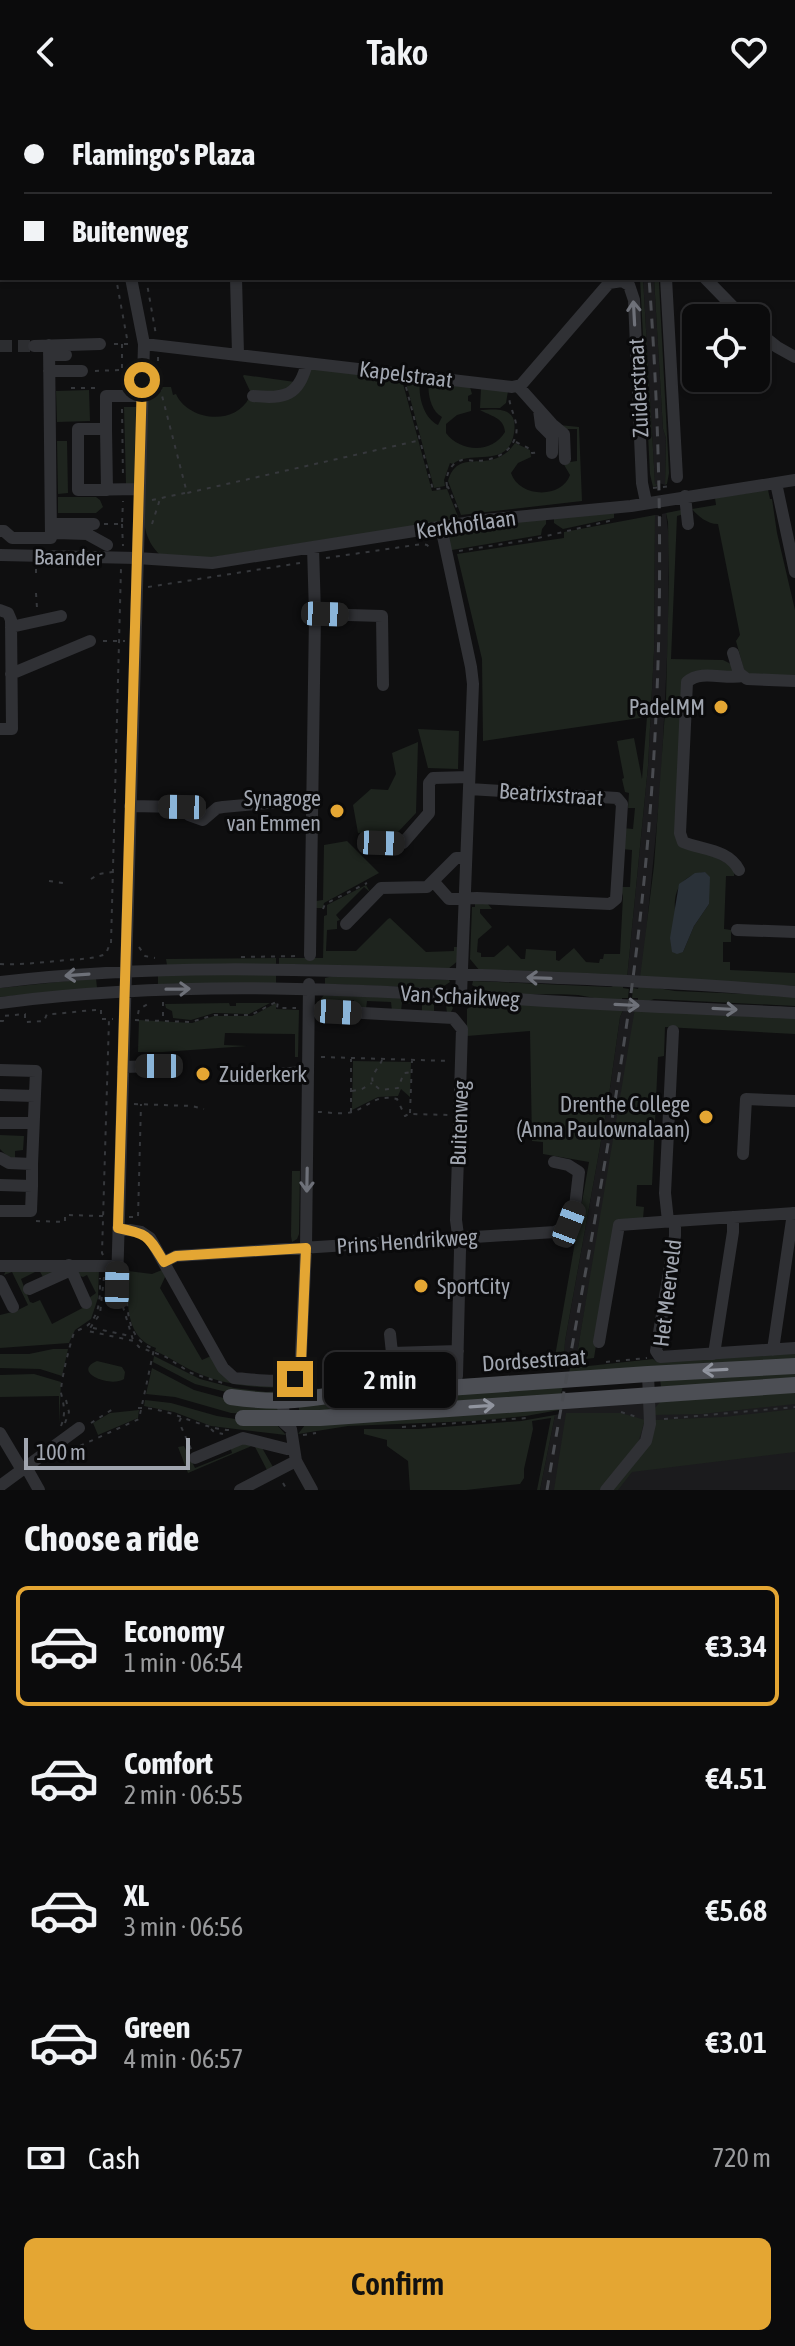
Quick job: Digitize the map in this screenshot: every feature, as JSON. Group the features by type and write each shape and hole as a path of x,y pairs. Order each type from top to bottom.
{"main road":[{"name":"Dordsestraat","path":"231,1397 289,1400 359,1392 795,1366"},
{"name":"Dordsestraat","path":"243,1418 290,1423 795,1385"}],"street":[{"path":"117,1285 106,1263 118,1222 144,344 131,280"},
{"path":"236,280 238,354"},
{"path":"515,386 521,385 603,288 609,283 623,280"},
{"name":"Zuiderstraat","path":"623,280 629,285 634,300 642,483 646,502"},
{"path":"666,280 677,477"},
{"path":"707,280 730,304"},
{"path":"770,341 795,357"},
{"name":"Kapelstraat","path":"144,344 515,386"},
{"path":"49,350 78,345 78,351 104,347"},
{"path":"34,346 66,355"},
{"path":"49,350 53,533"},
{"path":"253,396 273,398 289,393 299,385 307,363"},
{"path":"49,371 86,371"},
{"path":"515,386 564,434 560,456"},
{"path":"107,490 106,396 142,396"},
{"path":"106,429 78,429 78,490 123,490 139,496"},
{"name":"Kerkhoflaan","path":"137,558 212,563 484,520 615,508 795,480"},
{"path":"776,483 795,572"},
{"path":"685,496 688,524"},
{"name":"Baander","path":"0,531 12,538 89,527 107,545"},
{"name":"Beatrixstraat","path":"441,527 473,684 461,995"},
{"path":"310,955 315,614 313,547"},
{"name":"Baander","path":"0,555 137,558"},
{"path":"0,610 8,613 11,624 12,729 0,729"},
{"path":"315,614 382,616 383,685"},
{"path":"11,624 61,616"},
{"path":"11,674 90,641"},
{"path":"733,653 736,665 747,679 795,681"},
{"path":"739,870 736,863 709,849 683,842 680,833 687,682 695,676 743,676"},
{"path":"381,843 403,843 429,813 429,783 433,778 469,783"},
{"name":"Beatrixstraat","path":"433,881 449,899 610,904 616,899 622,804 617,798 469,783"},
{"path":"130,806 182,807 189,815 203,820 217,808 312,799"},
{"path":"346,924 381,888 427,887 456,858 466,858"},
{"path":"737,930 795,932"},
{"path":"118,1222 150,1238 229,1374 234,1378 246,1379 295,1379 300,1375 306,1248 309,969"},
{"name":"Van Schaikweg","path":"0,982 125,971 309,969 717,985 795,992"},
{"name":"Van Schaikweg","path":"0,1003 125,991 309,989 795,1013"},
{"name":"Buitenweg","path":"309,1010 453,1018 462,1029 456,1220 457,1376"},
{"path":"672,1221 665,1193 673,1031"},
{"path":"123,1067 159,1066"},
{"path":"0,1070 36,1071 31,1211 0,1211"},
{"path":"247,1075 308,1072"},
{"path":"0,1095 35,1096"},
{"path":"743,1154 746,1099 795,1101"},
{"path":"0,1123 33,1123"},
{"path":"0,1158 9,1163 32,1164"},
{"name":"Prins Hendrikweg","path":"164,1262 176,1256 555,1232 569,1224 575,1207 579,1172 568,1165 554,1162"},
{"path":"0,1185 32,1186"},
{"name":"Het Meerveld","path":"599,1342 619,1225 794,1213 773,1350"},
{"path":"714,1354 733,1217"},
{"name":"Het Meerveld","path":"672,1221 675,1236 656,1351 660,1357 795,1348"},
{"path":"0,1266 70,1268 106,1263"},
{"path":"29,1289 70,1268"},
{"path":"70,1268 86,1303"},
{"path":"0,1281 13,1307"},
{"path":"390,1334 392,1353 458,1351"},
{"path":"606,1490 646,1441 651,1419 648,1374"},
{"path":"289,1400 295,1454 312,1490"},
{"path":"1,1483 79,1428"},
{"path":"0,1433 39,1490"},
{"path":"195,1458 243,1438 287,1449 295,1454"},
{"path":"240,1490 295,1454"}],"path":[{"name":"Baander","path":"89,527 122,524 122,344 128,344 116,280"},
{"path":"146,280 158,345 158,380 187,493"},
{"path":"104,347 122,344"},
{"path":"104,347 122,351"},
{"path":"86,371 122,370"},
{"path":"404,374 433,490 448,487"},
{"path":"122,380 158,380"},
{"path":"461,517 448,487 447,474 453,465 462,460 478,461 505,452 514,440 517,426 509,401 515,386"},
{"path":"71,388 90,388"},
{"path":"139,496 187,493 421,440"},
{"path":"514,440 532,450 532,453 560,456"},
{"path":"0,964 54,963 94,958 106,954 111,943 122,524"},
{"path":"36,593 40,621"},
{"path":"90,641 134,642"},
{"path":"91,879 113,872"},
{"path":"49,881 63,883"},
{"path":"311,909 325,909 325,904 368,883 377,891"},
{"path":"111,943 117,942"},
{"path":"133,943 145,956 155,958"},
{"path":"232,957 310,955"},
{"path":"163,1002 145,1005 139,1009 135,1020 191,1022 214,1015 251,1015 278,1001 277,1008 309,1010"},
{"path":"0,1021 3,1021 3,1016 25,1014 25,1022 44,1021 47,1014 101,1010"},
{"path":"109,1019 102,1253 106,1263 100,1314 88,1331 134,1341"},
{"path":"308,1057 461,1061"},
{"path":"351,1058 351,1112"},
{"path":"383,1059 373,1074 373,1083 381,1090 399,1086 411,1092"},
{"path":"410,1114 412,1060"},
{"path":"412,1072 404,1073 399,1086 397,1099 405,1116 459,1115"},
{"path":"351,1091 373,1083"},
{"path":"309,1112 351,1112 372,1100 397,1099"},
{"path":"106,1106 141,1104 204,1109"},
{"path":"118,1222 138,1217 141,1104"},
{"path":"26,1211 29,1220 65,1222 65,1215 103,1216"},
{"path":"67,1452 139,1419 154,1349 140,1342 133,1334 117,1285"},
{"path":"127,1295 134,1341 150,1352"},
{"path":"59,1427 66,1400 61,1388 76,1331 91,1326 133,1334"},
{"path":"651,1419 795,1407"},
{"path":"140,1408 152,1408 211,1428"},
{"path":"79,1428 113,1409"},
{"path":"181,1417 179,1422 195,1458"}],"shaded area":[{"path":"640,280 643,280 655,484 658,485 653,487"},
{"path":"643,280 654,280 666,438 665,485 655,485"},
{"path":"654,280 659,280 669,473 665,485 666,438"},
{"path":"312,367 402,380 432,491 447,489 459,519 208,558 159,554 147,536 143,514 148,387 171,387 173,395 176,394 190,410 212,417 223,416 242,407 249,398 276,402"},
{"path":"244,375 295,382 283,392 250,391"},
{"path":"405,379 420,380 423,406 438,425 442,417 431,401 429,382 470,387 472,394 468,396 468,401 471,402 471,411 457,415 446,424 446,433 467,447 492,444 505,432 504,427 499,420 480,410 500,410 508,412 514,421 510,444 497,455 450,463 445,486 434,488"},
{"path":"481,388 508,391 506,403 500,408 480,408"},
{"path":"89,390 90,421 57,422 56,391"},
{"path":"124,407 136,407 134,484 126,484"},
{"path":"559,425 579,427 582,501 461,515 448,481 453,470 460,464 496,458 515,443 530,450 531,457 518,463 511,473 522,487 550,492 565,483 570,475 563,463 577,461 577,429 564,429"},
{"path":"57,441 67,441 68,493 58,494"},
{"path":"768,490 795,610 795,676 750,674 744,670 736,641 740,635 718,524 700,517 692,509 716,505 715,498"},
{"path":"58,497 96,497 103,507 96,513 58,513"},
{"path":"681,510 684,514 677,516 671,659 723,660 731,664 735,673 689,674 676,836 735,868 734,876 726,876 724,929 731,930 731,942 723,942 723,962 730,962 730,970 795,973 795,986 640,978 654,866 666,698 669,578 666,513","holes":["705,872 709,904 694,926 683,952 675,915 677,892 682,883 691,876"]},
{"path":"614,513 614,518 563,529 554,523 554,518"},
{"path":"666,513 669,539 668,637 661,781 642,976 627,978 648,766 654,651 655,515 662,517"},
{"path":"655,515 654,651 648,766 627,978 480,971 470,959 472,907 475,903 487,903 492,909 480,909 492,927 478,939 477,952 481,953 481,957 494,957 508,945 521,959 525,959 526,949 556,951 556,960 559,961 574,948 586,962 599,963 604,954 620,954 623,896 620,887 630,887 632,850 622,849 623,828 633,829 635,808 628,808 629,793 625,792 622,779 617,741 634,738 642,779 647,717 483,741 482,659 457,554 564,538 564,532"},
{"path":"546,519 541,535 452,550 447,541 453,533 463,531 463,528"},
{"path":"418,729 459,731 458,769 428,768"},
{"path":"418,742 416,813 398,832 358,833 353,805 371,789 388,790 396,774 392,753"},
{"path":"347,841 379,873 324,903 323,908 316,908 316,901 323,900 324,845"},
{"path":"705,872 710,877 709,904 694,926 683,952 677,954 672,952 670,938 679,884 695,873"},
{"path":"366,885 370,892 364,887 336,915 340,920 337,921 337,929 327,930 326,951 356,951 390,918 426,952 454,951 457,947 459,960 448,969 279,964 279,958 323,958 327,905"},
{"path":"276,958 276,964 167,965 166,959"},
{"path":"276,974 276,983 158,984 158,975"},
{"path":"337,975 450,982 434,988 325,984 325,978"},
{"path":"96,978 97,988 0,997 0,988"},
{"path":"473,981 611,987 623,984 623,988 629,989 628,998 616,1002 578,995 494,992 472,985"},
{"path":"639,985 675,991 795,996 795,1006 654,999 638,1003 638,998 632,998 633,988 638,989"},
{"path":"324,995 448,999 453,1008 447,1013 446,1005 434,1004 434,1012 422,1011 422,1004 402,1003 401,1011 392,1011 391,1002 367,1001 366,1009 354,1009 354,1000 337,1000 337,1008 316,1005"},
{"path":"479,1001 624,1008 620,1017 564,1361 554,1362 589,1162 543,1154 543,1142 532,1141 530,1031 467,1036 467,1009"},
{"path":"229,1003 236,1006 236,1003 270,1003 249,1014 214,1013 191,1020 173,1018 172,1011 165,1004"},
{"path":"276,1003 276,1009 299,1010 298,1057 295,1057 295,1034 225,1033 224,1045 247,1046 138,1052 139,1020 192,1023 214,1016 252,1016"},
{"path":"624,1008 635,1009 635,1012 614,1144 576,1360 568,1358 564,1361 620,1017"},
{"path":"635,1008 795,1016 795,1034 665,1027 664,1056 658,1057 652,1185 637,1185 636,1206 644,1207 643,1219 616,1222 594,1358 576,1360"},
{"path":"353,1061 411,1062 410,1097 401,1089 398,1096 378,1097 352,1110"},
{"path":"0,1135 24,1136 23,1150 15,1151 15,1159 0,1149"},
{"path":"292,1171 300,1171 299,1234 292,1242 291,1236"},
{"path":"79,1269 99,1269 98,1298 91,1319 75,1330 69,1343 0,1348 0,1315 28,1305 12,1272 4,1275 6,1270 39,1270 21,1279 30,1302 40,1300 52,1324 92,1303 89,1298 96,1293 87,1275 78,1275"},
{"path":"39,1270 54,1270 43,1277"},
{"path":"162,1270 166,1275 160,1288 202,1360 211,1356 220,1371 290,1387 254,1387 218,1380 190,1370 145,1342 138,1335 130,1316 128,1271 152,1274"},
{"path":"68,1349 62,1376 40,1369 0,1368 0,1354 29,1354"},
{"path":"795,1353 795,1360 569,1373 570,1368 653,1359 657,1362"},
{"path":"154,1356 200,1379 266,1392 526,1375 306,1396 230,1393 195,1384 153,1362"},
{"path":"97,1361 122,1367 124,1379 110,1382 90,1374 90,1365"},
{"path":"152,1368 194,1390 231,1400 280,1407 281,1416 231,1413 175,1397 146,1394"},
{"path":"795,1371 795,1380 661,1387 660,1379"},
{"path":"34,1374 61,1382 59,1424 59,1396 0,1397 0,1375"},
{"path":"795,1380 795,1490 540,1490 555,1415 559,1414 562,1399"},
{"path":"563,1386 561,1394 299,1414 299,1405"},
{"path":"795,1391 795,1404 702,1414 654,1415 654,1409 660,1402"},
{"path":"145,1400 278,1426 286,1435 211,1426 174,1412 144,1406"},
{"path":"559,1406 559,1410 526,1416 348,1426 298,1434 305,1425"},
{"path":"795,1409 795,1452 632,1472 618,1490 613,1490 655,1420"},
{"path":"139,1410 138,1418 98,1435 93,1423 110,1413"},
{"path":"566,1413 621,1413 645,1420 638,1443 600,1490 554,1490"},
{"path":"555,1415 540,1490 537,1490 551,1418 532,1421 524,1478 520,1484 466,1490 410,1490 408,1461 387,1446 387,1440 364,1434 364,1429 418,1429 521,1421"},
{"path":"239,1442 261,1446 273,1467 267,1470 254,1445 188,1473 178,1447 184,1446 195,1468 232,1453 230,1446"}],"tunnel":[{"path":"0,346 34,346"}],"railway":[{"path":"547,1490 624,1041 650,814 660,584 657,431 649,280"}],"place":[{"name":"PadelMM","path":"721,707"},
{"name":"Synagoge van Emmen","path":"337,811"},
{"name":"Zuiderkerk","path":"203,1074"},
{"name":"Drenthe College (Anna Paulownalaan)","path":"706,1117"},
{"name":"SportCity","path":"421,1286"}],"route":[{"path":"142,380 118,1228 141,1232 150,1238 164,1262 176,1256 306,1248 300,1375 295,1379"}]}
